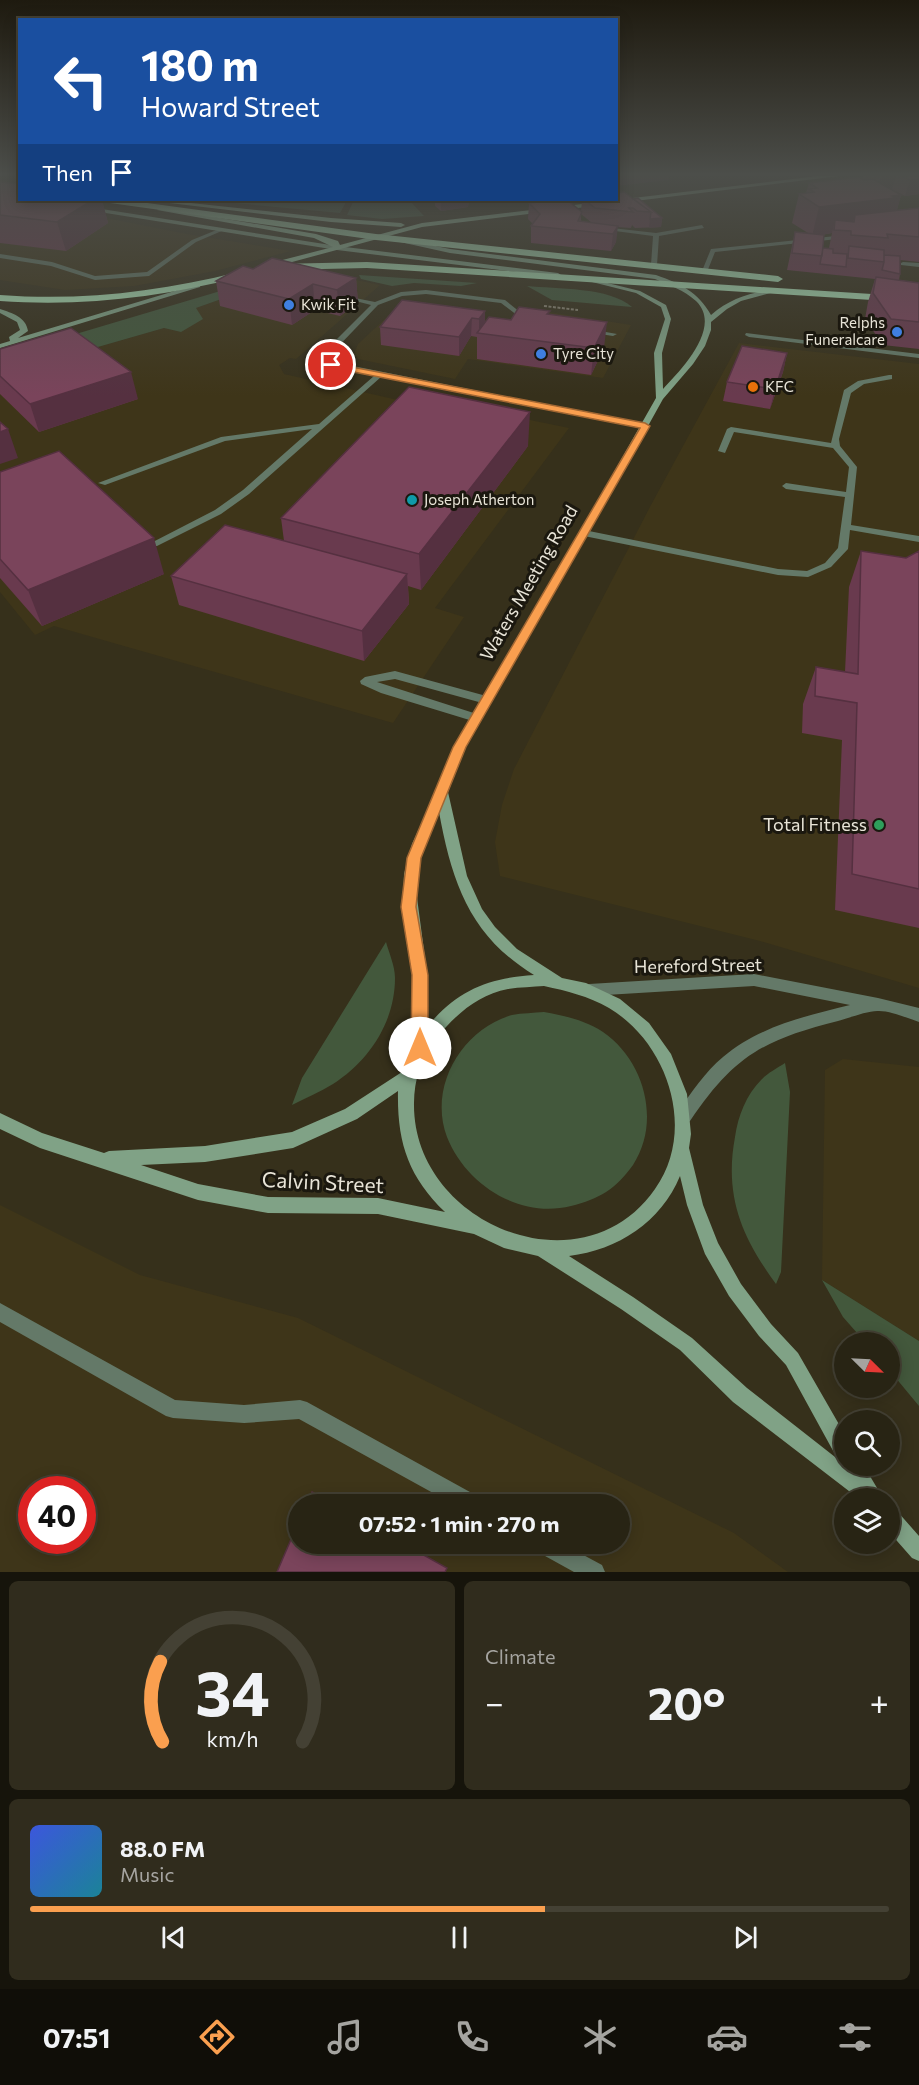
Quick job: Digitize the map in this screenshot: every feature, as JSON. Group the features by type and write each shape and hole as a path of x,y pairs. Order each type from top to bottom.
{"highway":[{"path":"499,249 654,265 919,298"},
{"path":"0,298 73,300 135,296 198,286 248,272 326,264 570,276 919,298"}],"main road":[{"path":"248,272 333,249"}],"street":[{"path":"0,256 52,264 96,278 153,272 183,249"},
{"path":"349,249 570,276 638,292 664,306 668,319 658,352 660,398"},
{"path":"443,249 631,273 675,284 700,300 708,309 709,321"},
{"path":"654,265 655,249"},
{"path":"705,271 713,250 719,249"},
{"path":"903,264 919,265"},
{"path":"0,345 198,286"},
{"path":"709,321 728,303 740,297 782,291"},
{"path":"531,322 522,318 503,301 414,292 389,297 376,304 324,357 324,362 379,375 645,426"},
{"path":"331,293 376,304"},
{"path":"0,311 22,322 25,326 24,331 0,345"},
{"name":"Waters Meeting Road","path":"420,1048 420,975 408,907 414,858 460,747 660,398 697,356 709,321"},
{"path":"578,329 613,334"},
{"path":"831,345 833,333"},
{"path":"749,335 919,356"},
{"path":"154,543 218,512 246,492 379,375"},
{"path":"584,532 778,572 808,574 828,565 843,549 850,495 853,467 836,446 835,439 847,392 852,386 889,377"},
{"path":"102,483 224,439 320,426"},
{"path":"722,451 731,429 836,446"},
{"path":"786,486 850,495"},
{"path":"846,527 919,539"},
{"path":"476,718 385,690 365,681 395,675 486,700"},
{"path":"442,793 458,878 479,917 507,949 558,982"},
{"name":"Hereford Street","path":"589,990 754,980 878,1004 919,1015"},
{"path":"682,1149 670,1181 648,1211 617,1234 579,1247 542,1249 507,1242 474,1226 441,1199 418,1164 406,1127 406,1089 420,1048 445,1016 470,998 497,986 528,981 558,982 589,990 618,1004 644,1026 665,1052 679,1083 684,1116 682,1149 695,1205 711,1248 735,1290 765,1330 792,1359 834,1432"},
{"path":"684,1116 701,1092 728,1062 755,1043 780,1032 878,1004"},
{"name":"Calvin Street","path":"102,1160 205,1154 293,1140 351,1114 411,1074"},
{"name":"Calvin Street","path":"0,1121 40,1140 198,1192 267,1205 378,1206 474,1226"},
{"path":"542,1249 686,1344 740,1395 859,1488"},
{"path":"0,1312 173,1409 244,1413 300,1409 454,1494"},
{"path":"900,1529 919,1551"},
{"path":"562,1554 595,1572"}],"shaded area":[{"path":"0,249 291,251 215,271 134,286 65,290 0,280"},
{"path":"332,275 380,285 296,359 290,358 279,365 284,374 446,411 453,404 569,428 435,608 464,617 393,723 54,626 35,635 0,592 0,357 77,353 164,328 181,332 196,308 286,276"},
{"path":"402,303 537,328 549,312 631,325 603,378 468,359 455,379 358,359 354,354 358,344"},
{"path":"739,343 919,364 919,988 760,941 500,876 495,842 502,805 514,769 651,505"},
{"path":"843,1059 919,1067 919,1341 822,1280 825,1070"},
{"path":"0,1205 140,1275 298,1318 734,1533 788,1572 0,1572"}],"green space":[{"path":"359,275 477,283 461,286 414,283 392,286 361,279"},
{"path":"286,276 196,308 203,319 181,332 164,328 77,353 59,339 254,281"},
{"path":"527,286 597,292 622,300 632,307 552,300"},
{"path":"386,942 395,973 394,994 385,1025 378,1039 346,1075 292,1105 302,1078"},
{"path":"544,1012 589,1024 617,1044 638,1075 647,1112 646,1130 641,1148 633,1165 620,1181 606,1192 590,1200 552,1209 514,1203 481,1183 467,1170 456,1154 447,1137 442,1118 442,1099 446,1080 464,1047 494,1022 512,1015"},
{"path":"785,1063 790,1092 781,1272 776,1284 745,1233 734,1197 732,1158 738,1121 747,1099 762,1079"},
{"path":"822,1280 919,1341 919,1406 900,1383 900,1332 856,1332 843,1317"}],"building":[{"path":"793,249 823,249 822,256 792,253"},
{"path":"823,249 833,249 833,253 847,254 846,267 820,264"},
{"path":"849,249 884,250 884,262 848,258"},
{"path":"884,255 900,256 900,274 882,270"},
{"path":"272,258 356,278 337,290 313,284 289,299 216,281 243,266 253,269"},
{"path":"876,277 919,283 919,322 891,319 873,293"},
{"path":"402,300 485,311 479,319 472,318 459,337 380,327"},
{"path":"519,307 550,311 547,314 607,322 594,348 477,333 489,317 511,320"},
{"path":"71,328 131,372 30,404 0,376 0,349"},
{"path":"742,346 787,353 775,389 727,382"},
{"name":"Joseph Atherton","path":"409,387 530,412 419,554 281,518"},
{"path":"0,422 8,429 0,432"},
{"path":"59,451 154,538 28,590 0,559 0,472"},
{"path":"225,525 407,574 362,631 171,576"},
{"name":"Total Fitness","path":"861,551 906,558 919,551 919,889 852,874 857,703 815,696 816,667 858,674"},
{"path":"288,1546 288,1554 422,1554 447,1568 445,1572 277,1572"}],"place":[{"name":"Kwik Fit","path":"289,305"},
{"name":"Relphs Funeralcare","path":"897,332"},
{"name":"Tyre City","path":"541,354"},
{"name":"KFC","path":"753,387"},
{"name":"Joseph Atherton","path":"412,500"},
{"name":"Total Fitness","path":"879,825"}],"route":[{"path":"331,365 645,426 460,747 414,858 408,907 420,975 420,1048"}]}
